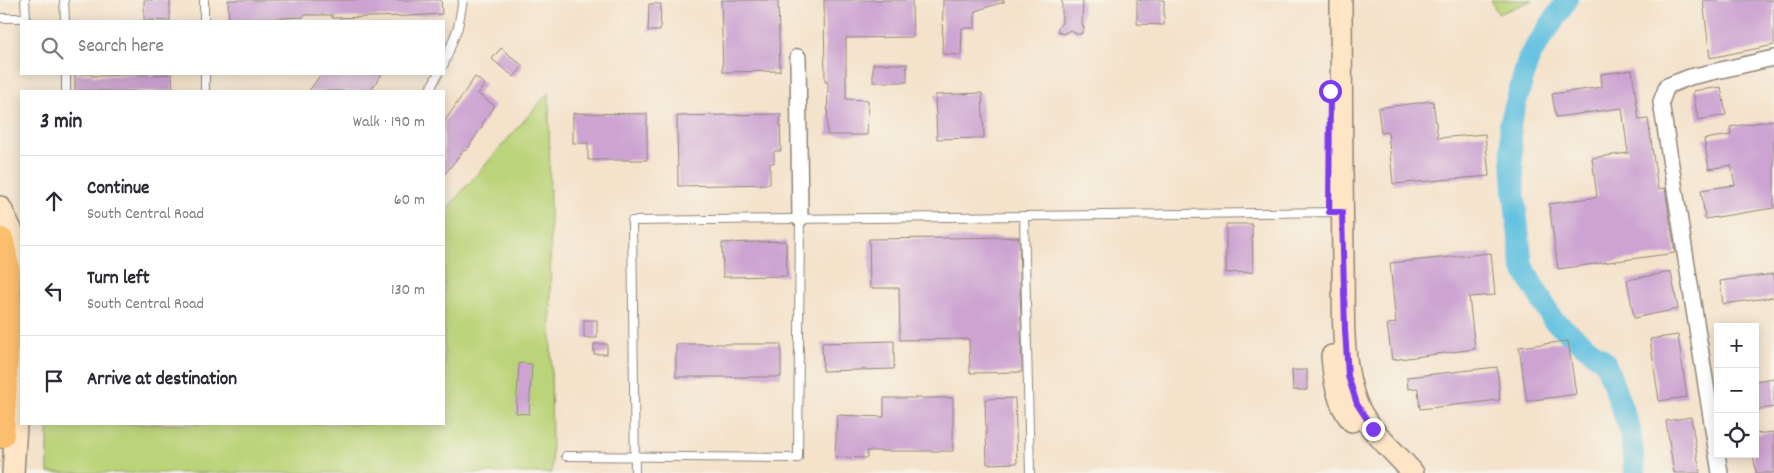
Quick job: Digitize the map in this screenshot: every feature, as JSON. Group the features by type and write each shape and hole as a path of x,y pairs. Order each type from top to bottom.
{"highway":[{"path":"0,434 7,301 6,272 12,240"}],"street":[{"path":"1329,0 1336,212 1348,376 1357,404 1373,429 1375,440 1396,473"},
{"path":"1336,212 1340,0"},
{"path":"798,57 800,219"},
{"path":"1720,473 1661,102 1667,86 1690,77 1774,58"},
{"path":"0,207 20,263"},
{"path":"14,473 20,362"},
{"path":"1375,440 1413,473"}],"lane":[{"path":"0,18 26,18 25,0"},
{"path":"64,0 65,20"},
{"path":"204,0 204,20"},
{"path":"445,61 458,27 463,0"},
{"path":"66,75 66,90"},
{"path":"205,75 205,90"},
{"path":"430,90 437,75"},
{"path":"635,473 632,221 1336,212"},
{"path":"1024,216 1030,473"},
{"path":"566,456 798,458 800,219"}],"green space":[{"path":"1491,0 1533,0 1498,14"},
{"path":"549,92 552,473 48,473 48,425 445,425 445,211"}],"building":[{"path":"144,0 170,0 170,20 144,20"},
{"path":"228,0 441,0 442,14 332,18 332,15 304,15 304,17 266,20 229,20"},
{"path":"721,0 778,0 780,71 723,72"},
{"path":"824,0 912,0 913,37 846,38 846,99 868,100 867,135 827,135 828,82 825,82"},
{"path":"943,0 1004,0 1004,2 975,11 975,28 962,28 961,55 942,54"},
{"path":"1062,0 1083,0 1082,24 1084,28 1081,34 1070,30 1063,34 1058,31 1058,27 1062,23"},
{"path":"1137,0 1164,0 1164,25 1137,24"},
{"path":"1703,0 1774,0 1774,45 1710,58"},
{"path":"649,4 661,4 660,31 648,31"},
{"path":"501,48 523,66 514,77 492,59"},
{"path":"873,64 907,64 907,82 873,82"},
{"path":"1632,70 1639,120 1648,119 1658,189 1665,188 1675,253 1558,269 1549,204 1597,197 1592,158 1628,153 1622,108 1556,117 1552,94 1602,87 1601,74"},
{"path":"75,75 172,75 173,90 75,90"},
{"path":"320,75 381,75 371,90 310,90"},
{"path":"475,77 485,84 478,94 495,106 466,151 464,150 445,174 445,121"},
{"path":"1721,87 1726,115 1698,120 1693,91"},
{"path":"982,93 984,138 937,139 935,95"},
{"path":"1433,101 1438,138 1485,134 1489,176 1393,184 1388,132 1381,133 1378,108"},
{"path":"573,113 647,114 647,160 588,160 588,143 573,143"},
{"path":"780,114 781,151 774,151 774,163 770,163 770,184 678,186 677,116"},
{"path":"1774,120 1774,208 1705,219 1701,190 1735,185 1731,165 1709,169 1704,139 1731,135 1730,127"},
{"path":"1226,224 1252,224 1253,272 1226,273"},
{"path":"1019,237 1022,372 970,373 969,339 900,340 899,288 870,288 869,239"},
{"path":"786,241 787,276 723,277 722,243"},
{"path":"1491,253 1495,295 1469,297 1475,349 1392,360 1387,324 1396,323 1390,263"},
{"path":"1671,272 1678,309 1634,318 1627,280"},
{"path":"1774,274 1774,297 1723,304 1720,281"},
{"path":"584,320 597,320 597,338 584,338"},
{"path":"1678,335 1687,397 1659,401 1650,339"},
{"path":"894,341 894,369 823,371 822,343"},
{"path":"1568,341 1576,394 1527,401 1519,347"},
{"path":"594,344 607,344 607,354 594,354"},
{"path":"676,344 781,344 781,377 676,377"},
{"path":"519,363 532,364 529,414 516,413"},
{"path":"1497,367 1500,400 1420,409 1418,388 1408,389 1407,377"},
{"path":"1292,370 1307,370 1307,390 1293,390"},
{"path":"1774,378 1774,407 1759,409 1759,380"},
{"path":"884,398 953,398 953,451 867,451 867,458 835,457 837,415 884,417"},
{"path":"1015,398 1017,463 987,464 985,399"},
{"path":"1691,417 1700,473 1674,473 1666,421"},
{"path":"1774,432 1774,473 1756,473 1754,458 1759,458 1759,434"}],"waterway":[{"path":"1567,0 1529,57 1510,124 1514,192 1522,266 1553,320 1605,362 1630,430 1635,473"}],"route":[{"path":"1330,91 1329,212 1342,212 1348,376 1357,404 1373,429"}]}
